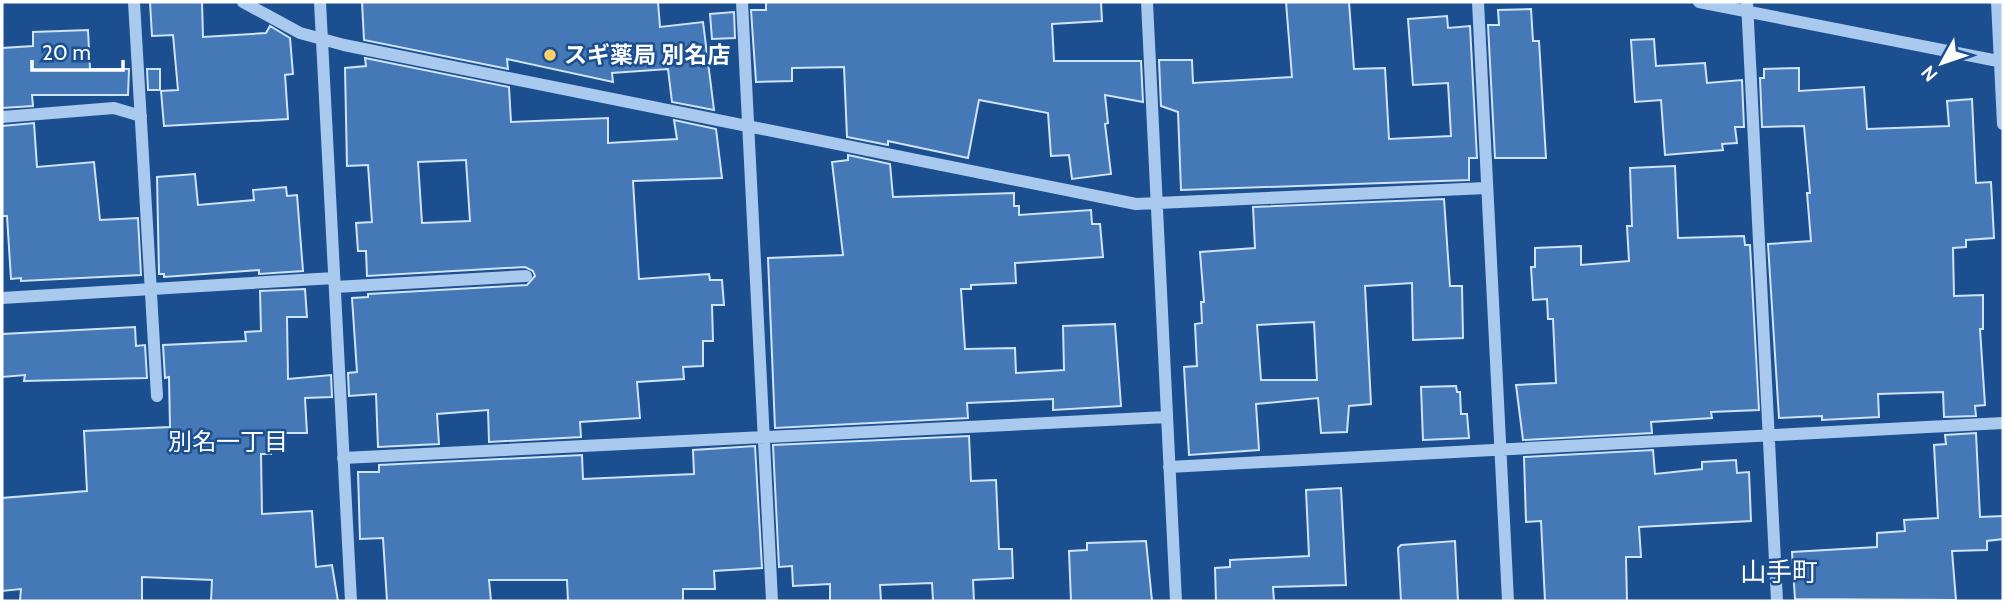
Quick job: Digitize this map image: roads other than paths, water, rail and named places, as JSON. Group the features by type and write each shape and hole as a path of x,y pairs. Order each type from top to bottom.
{"street":[{"path":"134,2 157,396"},
{"path":"243,2 300,33 322,40 1136,204 1486,188"},
{"path":"320,2 351,601"},
{"path":"742,2 772,601"},
{"path":"1147,2 1176,601"},
{"path":"1478,2 1508,601"},
{"path":"1699,2 1747,6 2002,62"},
{"path":"1997,2 2003,124"},
{"path":"1747,6 1777,601"},
{"path":"2,117 114,108 141,117"},
{"path":"2,298 150,289 526,276"},
{"path":"343,458 1167,417"},
{"path":"1169,467 1500,447 2003,423"}],"place":[{"name":"スギ薬局 別名店","path":"550,55"}],"district":[{"name":"別名一丁目","path":"228,441"},
{"name":"山手町","path":"1779,572"}]}
